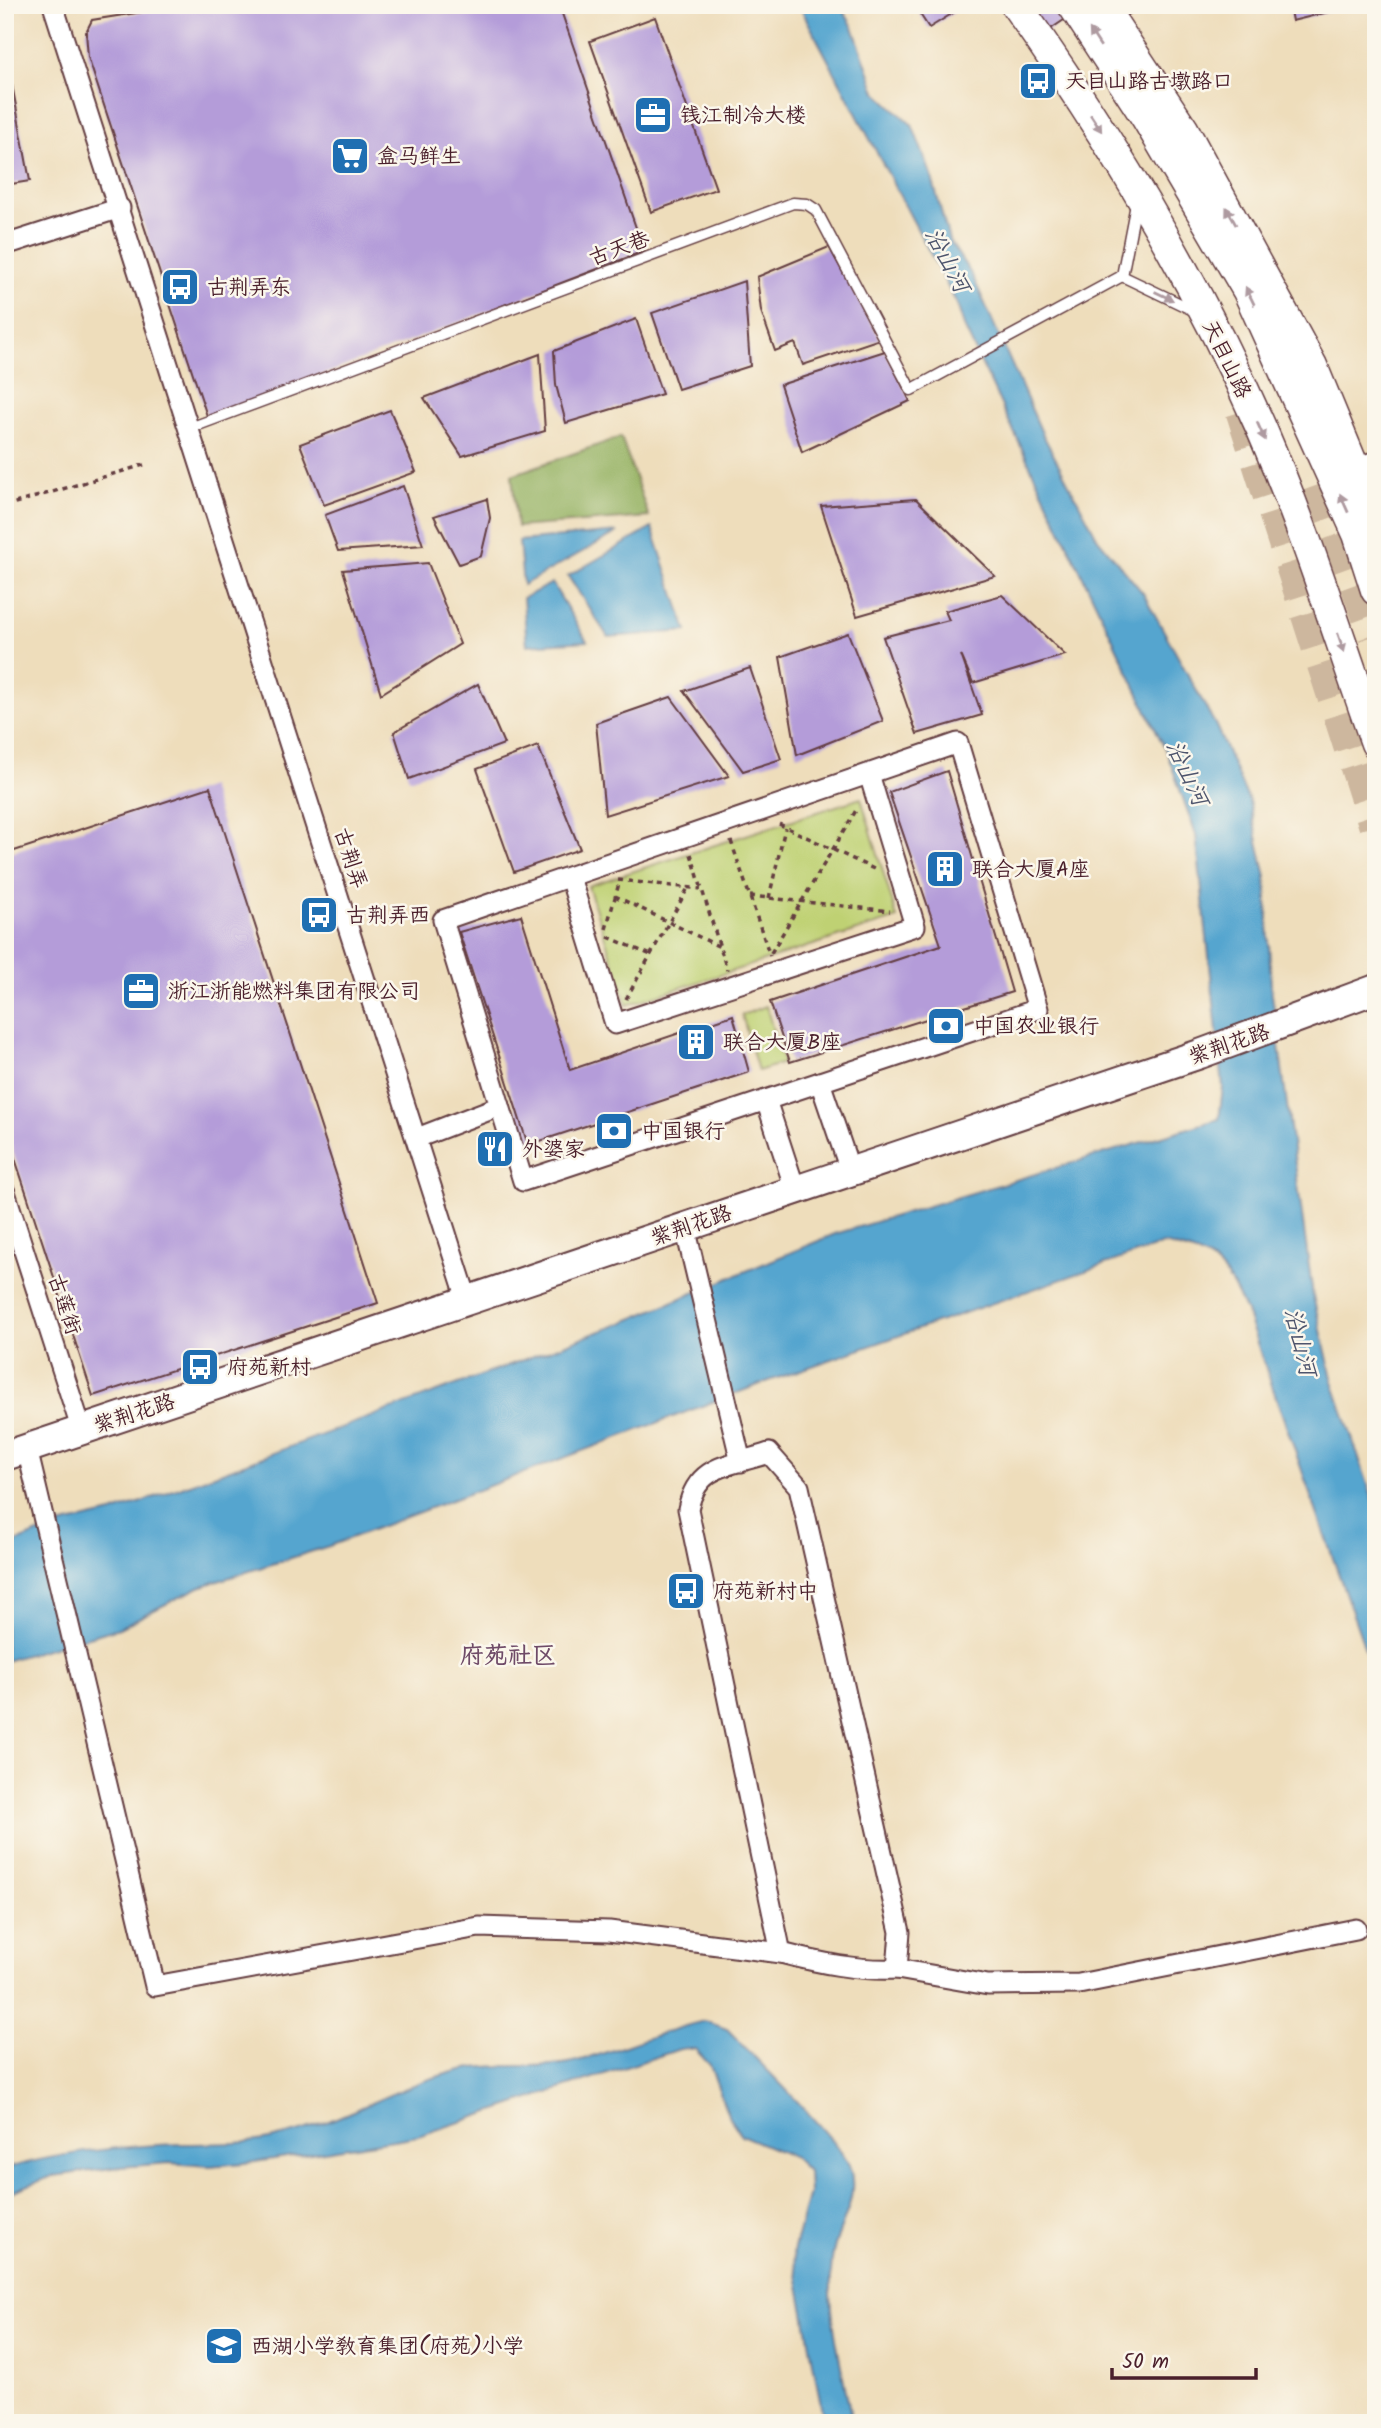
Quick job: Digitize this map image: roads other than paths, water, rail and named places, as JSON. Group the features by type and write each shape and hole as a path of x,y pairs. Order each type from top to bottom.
{"main road":[{"name":"天目山路","path":"1016,5 1061,69 1139,193 1206,316 1261,429 1299,521 1376,743"},
{"path":"1073,5 1146,117 1248,291 1358,534 1376,590"},
{"path":"1101,5 1183,129 1366,464 1376,521"},
{"path":"1303,348 1303,413"}],"street":[{"name":"古荆弄","path":"53,5 468,1302"},
{"path":"5,245 120,208"},
{"path":"958,743 1038,1009 523,1181 443,920 869,774 958,743"},
{"path":"570,877 615,1024 731,986 772,963 915,926 869,774"},
{"name":"紫荆花路","path":"16,1452 1200,1054 1376,989"},
{"path":"820,1082 850,1170"},
{"path":"766,1100 795,1189"},
{"path":"417,1138 500,1106"},
{"name":"古莲街","path":"5,1192 82,1431"},
{"path":"685,1227 741,1462"},
{"path":"16,1452 44,1519 155,1986 479,1927 609,1931 781,1953 830,1965 871,1970 897,1969 988,1985 1079,1984 1356,1929"},
{"path":"781,1953 688,1510 692,1489 713,1468 769,1453 799,1487 900,1932 897,1969"}],"lane":[{"path":"1139,193 1122,276 1206,316"},
{"name":"古天巷","path":"190,428 793,204 807,204 816,210 911,390 1122,276"}],"water":[{"name":"沿山河","path":"799,5 840,5 853,27 876,92 912,125 931,174 949,240 973,277 1042,433 1098,539 1143,593 1216,726 1249,801 1266,877 1271,987 1313,1296 1333,1382 1376,1508 1376,1680 1246,1312 1231,1282 1216,1264 1195,1253 1163,1244 766,1382 329,1546 199,1587 119,1628 5,1661 5,1547 55,1526 112,1513 617,1325 835,1234 1219,1119 1223,1087 1196,835 1167,753 965,329 957,304"},
{"path":"652,528 687,631 608,637 568,576"},
{"path":"618,532 523,585 519,541"},
{"path":"552,583 587,641 527,645 523,598"},
{"path":"705,2021 727,2029 815,2120 850,2168 852,2193 834,2248 831,2300 836,2342 852,2423 824,2423 793,2252 809,2193 808,2171 794,2157 741,2135 729,2118 710,2065 695,2049 680,2049 418,2136 255,2162 210,2166 169,2163 53,2176 5,2194 5,2169 25,2163 117,2148 266,2140 325,2123 438,2076 490,2066 546,2066 573,2062"}],"tunnel":[{"path":"1243,411 1376,825"},
{"path":"1321,484 1376,635"}],"place":[{"name":"天目山路古墩路口","path":"1038,81"},
{"name":"钱江制冷大楼","path":"653,115"},
{"name":"盒马鲜生","path":"350,156"},
{"name":"古荆弄东","path":"180,287"},
{"name":"联合大厦A座","path":"945,869"},
{"name":"古荆弄西","path":"319,915"},
{"name":"浙江浙能燃料集团有限公司","path":"141,991"},
{"name":"中国农业银行","path":"946,1026"},
{"name":"联合大厦B座","path":"696,1042"},
{"name":"中国银行","path":"614,1131"},
{"name":"外婆家","path":"495,1149"},
{"name":"府苑新村","path":"200,1367"},
{"name":"府苑新村中","path":"686,1591"},
{"name":"西湖小学教育集团(府苑)小学","path":"224,2346"}],"district":[{"name":"府苑社区","path":"508,1655"}]}
